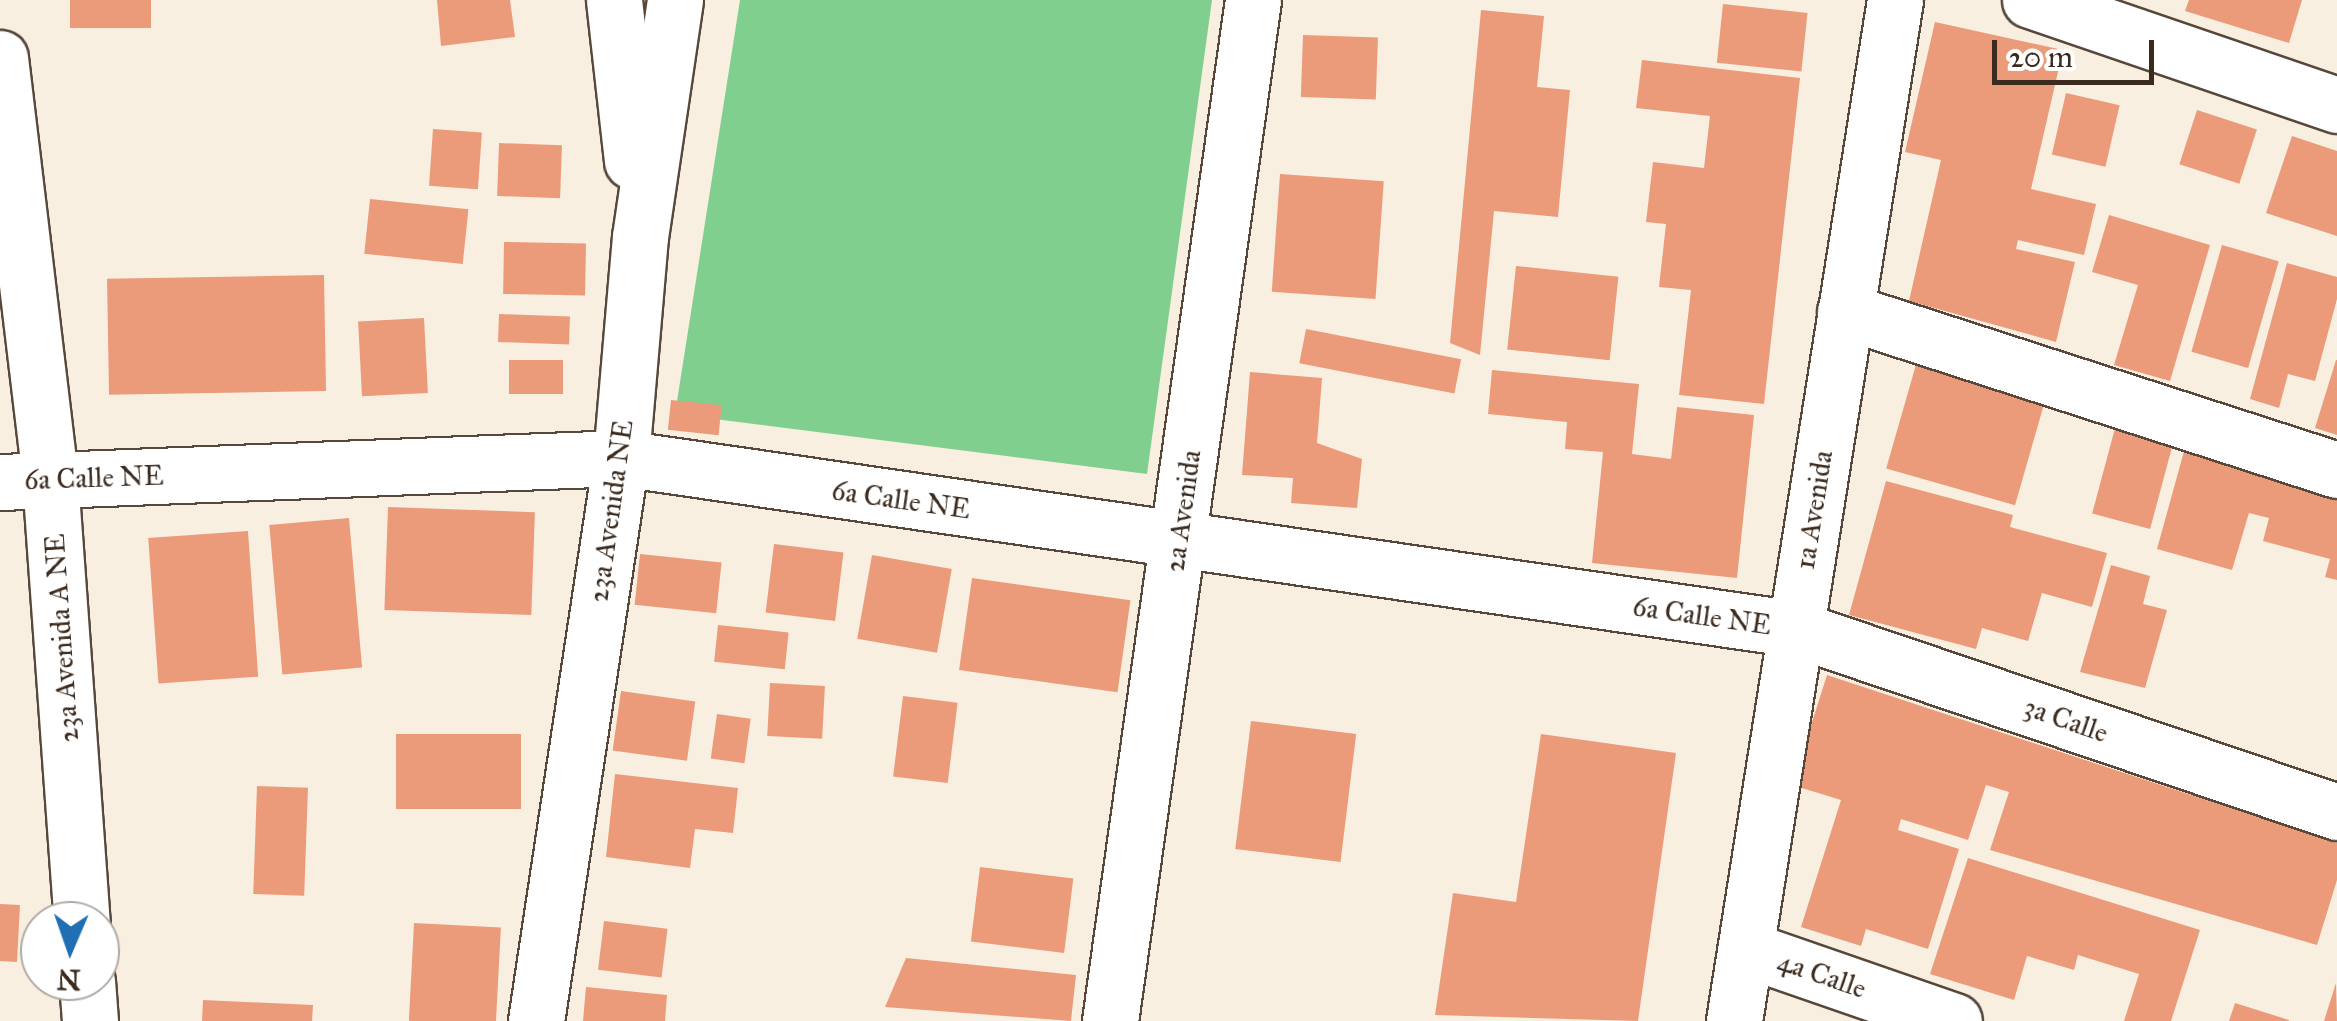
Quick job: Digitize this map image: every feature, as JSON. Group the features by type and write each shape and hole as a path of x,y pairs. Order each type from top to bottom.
{"street":[{"path":"614,0 640,237"},
{"name":"23a Avenida NE","path":"536,1021 621,458 640,237 676,0"},
{"name":"2a Avenida","path":"1110,1021 1253,0"},
{"name":"1a Avenida","path":"1734,1021 1895,0"},
{"path":"2030,0 2337,105"},
{"name":"23a Avenida A NE","path":"0,58 25,480 79,901"},
{"path":"1845,311 2337,470"},
{"name":"6a Calle NE","path":"25,480 621,458 1796,629"},
{"name":"3a Calle","path":"1796,629 2337,812"},
{"name":"4a Calle","path":"1746,949 1954,1021"}],"green space":[{"path":"740,0 1212,0 1147,474 675,414"}],"building":[{"path":"70,0 151,0 151,28 70,28"},
{"path":"437,0 510,0 515,37 441,46"},
{"path":"2189,0 2302,0 2289,43 2185,11"},
{"path":"1723,4 1808,13 1801,72 1717,63"},
{"path":"1481,10 1544,16 1537,87 1570,90 1558,217 1494,211 1480,355 1450,343"},
{"path":"1935,22 2063,50 2031,189 2096,204 2084,255 2018,240 2016,249 2075,262 2056,342 1909,301 1941,160 1905,152"},
{"path":"1303,35 1378,38 1376,100 1301,97"},
{"path":"1642,60 1800,78 1764,404 1679,395 1691,290 1659,287 1666,224 1646,222 1653,162 1704,168 1710,116 1636,108"},
{"path":"2066,93 2120,105 2105,167 2052,154"},
{"path":"2197,110 2257,129 2239,184 2179,164"},
{"path":"433,129 482,132 478,189 429,186"},
{"path":"2292,136 2337,151 2337,236 2266,213"},
{"path":"499,143 562,145 560,198 497,196"},
{"path":"1280,174 1384,181 1376,299 1272,292"},
{"path":"370,199 468,209 463,264 364,254"},
{"path":"2109,215 2210,245 2170,381 2114,365 2138,285 2092,272"},
{"path":"504,242 586,243 585,295 503,294"},
{"path":"2222,245 2279,261 2248,368 2191,352"},
{"path":"2287,263 2337,277 2337,299 2315,381 2288,374 2279,408 2250,399"},
{"path":"1516,266 1618,277 1610,360 1507,350"},
{"path":"324,275 326,391 109,395 107,279"},
{"path":"499,314 570,316 569,344 498,342"},
{"path":"424,318 428,393 362,396 358,321"},
{"path":"1306,329 1461,359 1454,394 1299,363"},
{"path":"1919,354 2048,391 2015,505 1886,468"},
{"path":"509,360 563,360 563,394 509,394"},
{"path":"2337,360 2337,435 2315,428"},
{"path":"1492,370 1639,384 1632,454 1671,459 1677,407 1754,415 1737,578 1592,563 1603,452 1565,449 1567,422 1488,414"},
{"path":"1250,372 1322,378 1317,443 1362,459 1357,508 1291,503 1293,478 1242,475"},
{"path":"671,400 722,405 719,435 668,430"},
{"path":"2118,417 2176,433 2150,529 2092,514"},
{"path":"2186,444 2337,499 2337,580 2325,577 2330,559 2263,541 2269,518 2249,513 2232,570 2157,549"},
{"path":"1886,481 2013,515 2010,527 2107,553 2092,607 2042,593 2028,641 1982,628 1976,649 1849,615"},
{"path":"388,507 535,512 531,615 384,610"},
{"path":"349,518 362,667 282,674 269,525"},
{"path":"248,531 258,677 158,684 148,538"},
{"path":"774,544 843,553 835,621 766,612"},
{"path":"640,554 722,563 716,613 635,605"},
{"path":"872,555 952,569 937,653 857,639"},
{"path":"2111,565 2150,576 2143,604 2167,610 2145,688 2080,672"},
{"path":"972,578 1130,600 1117,692 959,670"},
{"path":"718,625 789,632 785,669 714,662"},
{"path":"1827,675 2337,843 2337,880 2317,945 1990,850 2009,792 1986,785 1968,840 1901,819 1898,830 1959,849 1928,949 1866,929 1861,946 1801,927 1841,800 1792,785"},
{"path":"770,683 825,686 822,739 767,736"},
{"path":"621,691 695,701 687,761 613,750"},
{"path":"903,696 958,703 948,783 893,776"},
{"path":"717,714 751,719 744,763 711,759"},
{"path":"1251,721 1356,734 1340,862 1235,849"},
{"path":"396,734 521,734 521,809 396,809"},
{"path":"1541,734 1676,753 1638,1021 1435,1015 1453,893 1516,902"},
{"path":"615,774 738,788 733,833 695,829 690,868 606,857"},
{"path":"257,786 308,788 304,896 253,894"},
{"path":"1968,858 2200,930 2171,1021 2124,1021 2139,974 2078,955 2074,970 2027,956 2014,1000 1930,974"},
{"path":"980,867 1073,878 1064,953 971,941"},
{"path":"0,904 20,905 17,962 0,961"},
{"path":"604,921 668,929 662,977 598,970"},
{"path":"414,923 501,928 496,1021 409,1021"},
{"path":"906,958 1076,975 1071,1021 885,1007"},
{"path":"2336,983 2337,1021 2324,1021"},
{"path":"586,987 667,995 665,1021 583,1021"},
{"path":"203,1000 313,1005 312,1021 202,1021"},
{"path":"2235,1003 2289,1020 2289,1021 2229,1021"}]}
